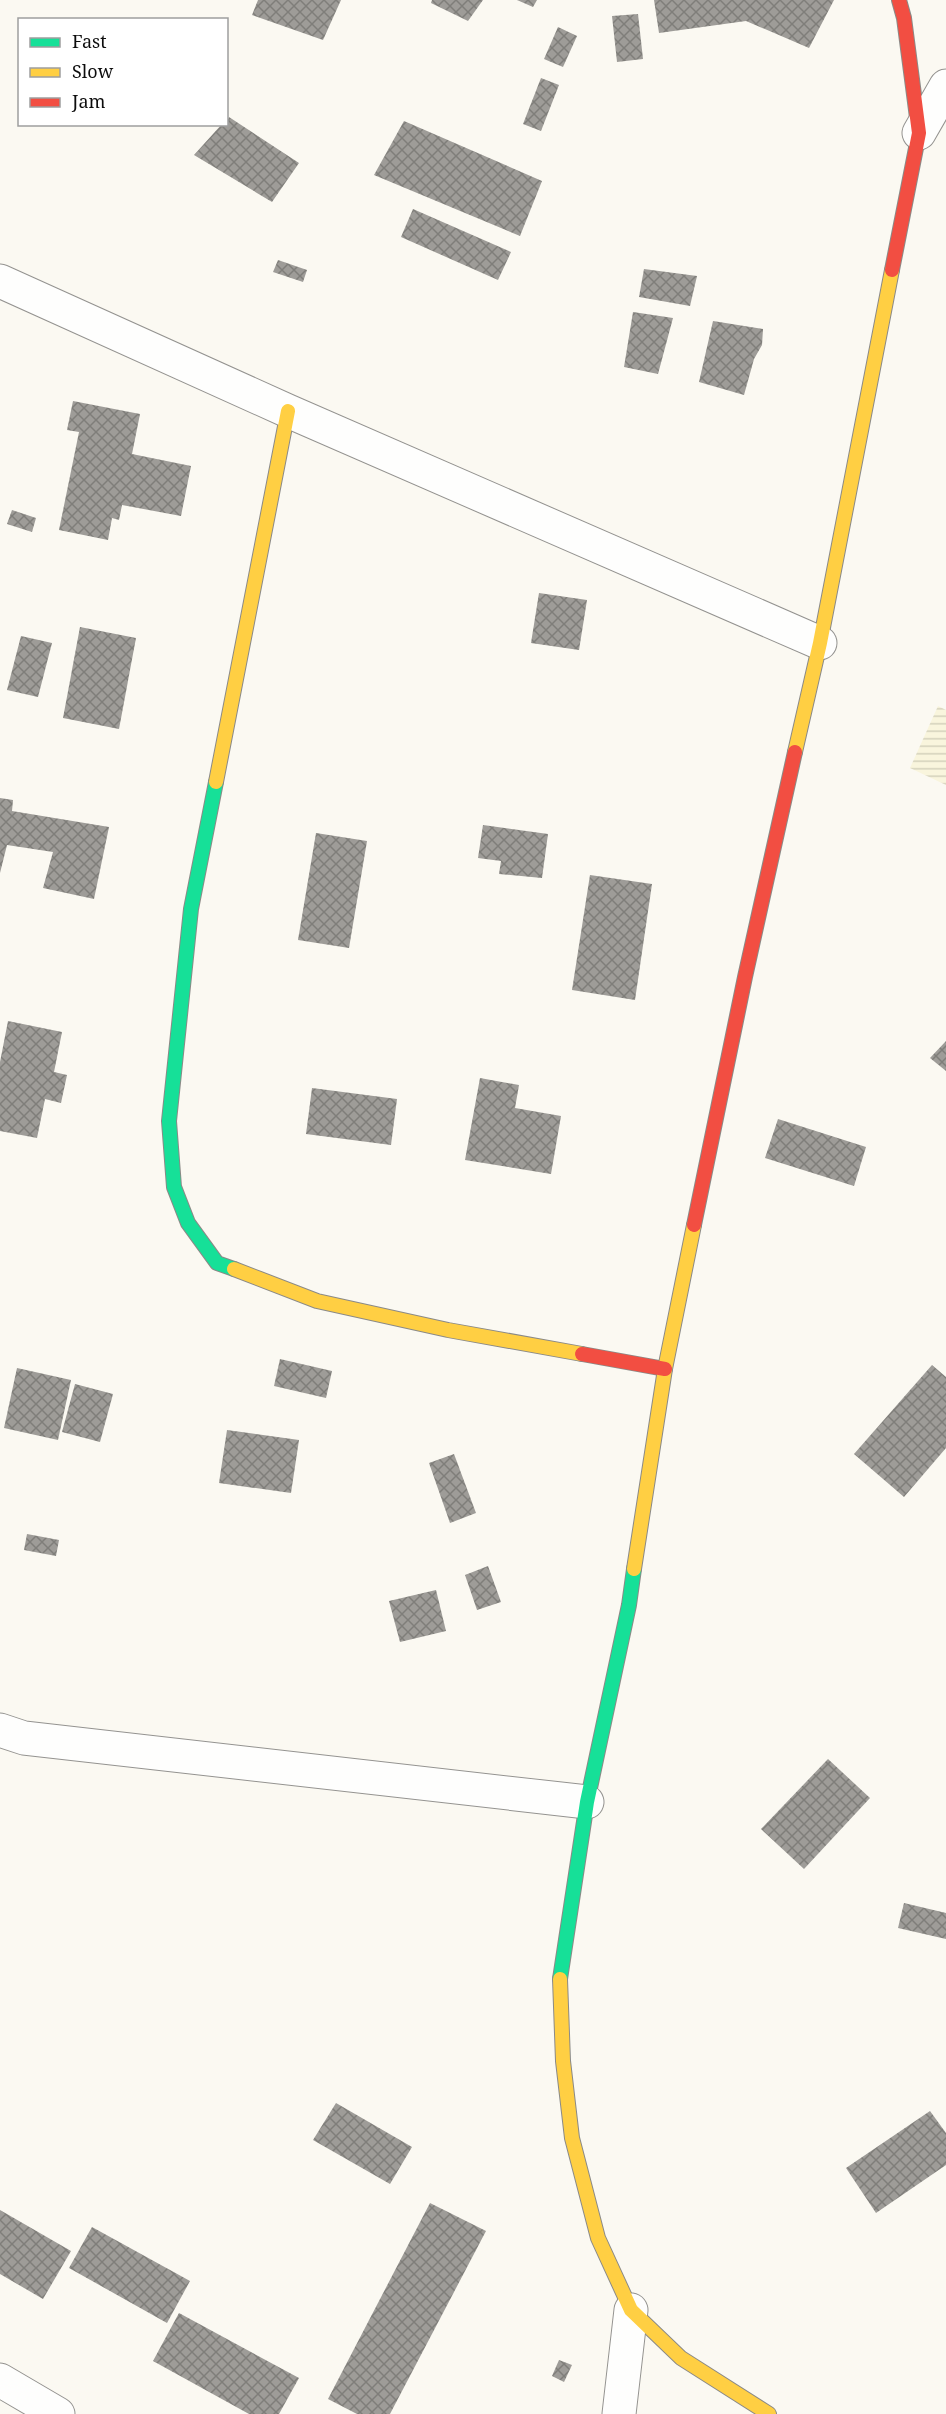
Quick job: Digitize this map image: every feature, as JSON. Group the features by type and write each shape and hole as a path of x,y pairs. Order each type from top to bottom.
{"street":[{"path":"770,2414 681,2358 631,2310 598,2238 572,2138 563,2061 560,1976 587,1802 628,1605 665,1369 745,977 820,643 919,133 904,18 899,0"},
{"path":"919,133 946,86"},
{"path":"0,281 288,411 820,643"},
{"path":"288,411 191,909 169,1121 174,1187 177,1196 188,1223 217,1263 317,1301 448,1330 665,1369"},
{"path":"0,1730 24,1738 587,1802"},
{"path":"619,2414 631,2310"},
{"path":"0,2380 58,2414"}],"shaded area":[{"path":"938,706 946,710 946,785 910,768"}],"building":[{"path":"258,0 341,0 323,40 252,15"},
{"path":"432,0 483,0 468,21 431,3"},
{"path":"517,0 537,0 533,7"},
{"path":"654,0 834,0 809,48 746,21 659,33"},
{"path":"638,14 643,59 617,62 612,16"},
{"path":"558,27 577,36 563,67 544,59"},
{"path":"541,78 559,85 541,131 523,124"},
{"path":"229,117 299,163 272,202 194,155 220,126 228,126"},
{"path":"404,121 542,181 520,236 374,175"},
{"path":"413,209 511,252 498,280 401,237"},
{"path":"278,260 307,270 303,282 273,272"},
{"path":"644,269 697,276 690,306 639,297"},
{"path":"633,312 673,318 658,374 624,367"},
{"path":"713,321 763,329 762,345 754,359 744,395 699,382"},
{"path":"73,401 140,414 132,454 191,466 181,516 122,505 119,520 112,518 108,540 59,530 79,432 67,430"},
{"path":"12,510 36,518 32,532 7,524"},
{"path":"539,593 587,600 579,650 531,643"},
{"path":"80,627 136,638 119,729 63,718"},
{"path":"21,636 52,643 38,697 7,690"},
{"path":"0,798 13,800 12,811 109,827 94,899 43,888 53,852 7,845 0,873"},
{"path":"483,825 548,834 542,878 499,874 501,861 478,858"},
{"path":"316,833 367,841 349,948 298,940"},
{"path":"590,875 652,884 635,1000 572,990"},
{"path":"8,1021 62,1032 54,1072 67,1075 61,1103 45,1099 37,1138 0,1131 0,1062"},
{"path":"946,1041 946,1071 930,1058"},
{"path":"480,1078 519,1085 515,1108 561,1116 551,1174 465,1160"},
{"path":"312,1088 397,1099 391,1145 306,1134"},
{"path":"778,1119 866,1147 854,1186 765,1158"},
{"path":"280,1359 332,1371 326,1398 274,1386"},
{"path":"932,1365 946,1377 946,1448 904,1497 854,1454"},
{"path":"17,1368 71,1380 58,1440 4,1428"},
{"path":"75,1384 113,1394 100,1442 62,1432"},
{"path":"227,1430 299,1440 291,1493 219,1483"},
{"path":"454,1454 476,1513 450,1523 429,1463"},
{"path":"27,1534 59,1540 56,1556 24,1550"},
{"path":"488,1566 501,1602 477,1610 465,1575"},
{"path":"436,1590 446,1631 400,1642 389,1601"},
{"path":"828,1759 870,1798 804,1869 761,1829"},
{"path":"904,1903 946,1913 946,1939 898,1928"},
{"path":"336,2103 412,2147 390,2184 313,2140"},
{"path":"930,2111 946,2133 946,2165 876,2213 846,2168"},
{"path":"430,2203 486,2231 390,2414 357,2414 328,2399"},
{"path":"0,2210 71,2251 43,2299 0,2274"},
{"path":"92,2227 190,2281 167,2323 69,2268"},
{"path":"179,2313 299,2378 279,2414 249,2414 153,2361"},
{"path":"559,2360 572,2365 564,2382 552,2376"}],"traffic: fast":[{"path":"216,782 191,909 169,1121 174,1187 188,1223 217,1263 234,1269"},
{"path":"560,1979 587,1802 629,1605 634,1569"}],"traffic: slow":[{"path":"795,752 820,643 892,270"},
{"path":"216,782 288,411"},
{"path":"634,1569 665,1369 694,1225"},
{"path":"234,1269 317,1301 448,1330 582,1354"},
{"path":"560,1979 563,2061 572,2138 598,2238 631,2310 681,2358 769,2414"}],"traffic: jam":[{"path":"892,270 919,133 904,18 899,0"},
{"path":"694,1225 745,977 795,752"},
{"path":"582,1354 665,1369"}]}
